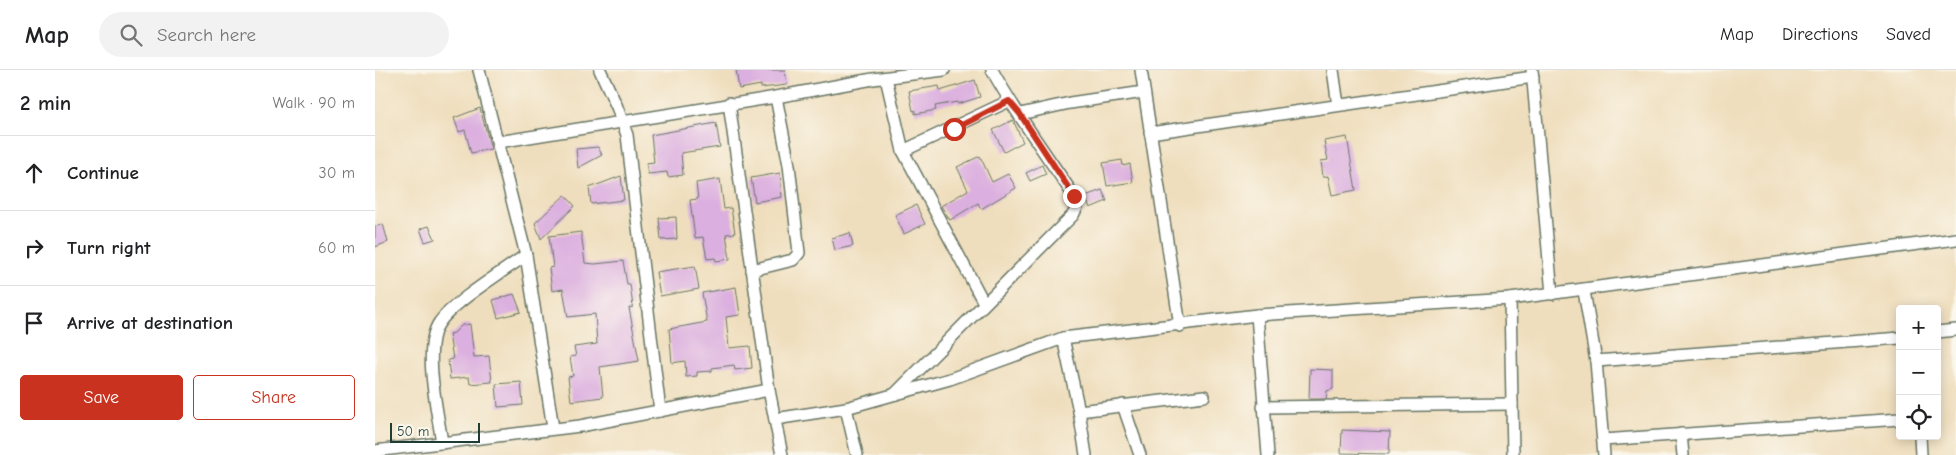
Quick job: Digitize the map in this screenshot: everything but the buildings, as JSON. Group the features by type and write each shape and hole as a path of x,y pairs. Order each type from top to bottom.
{"street":[{"path":"479,70 526,255 553,428"},
{"path":"600,70 627,135 660,411"},
{"path":"498,142 776,97 882,75 944,70"},
{"path":"895,394 1073,215 1077,207 1074,196 1020,114 1009,101 992,70"},
{"path":"1141,70 1180,326"},
{"path":"1333,70 1338,105"},
{"path":"1150,133 1338,105 1532,73 1552,294"},
{"path":"882,75 903,151 984,304"},
{"path":"1020,114 1070,103 1144,92"},
{"path":"752,270 793,260 799,253 789,165 776,97"},
{"path":"903,151 1009,101"},
{"path":"729,104 769,390 782,455"},
{"path":"775,420 846,408 951,379 1063,338 1257,316 1510,299 1956,239"},
{"path":"442,443 432,359 432,342 438,324 449,310 526,255"},
{"path":"1584,290 1596,361 1604,455"},
{"path":"1510,299 1513,455"},
{"path":"1257,316 1268,455"},
{"path":"1941,332 1956,330"},
{"path":"1063,338 1079,411 1086,455"},
{"path":"1596,361 1896,338"},
{"path":"375,451 580,426 769,390"},
{"path":"1079,411 1204,396"},
{"path":"1263,407 1512,404"},
{"path":"1123,405 1139,455"},
{"path":"846,408 857,455"},
{"path":"1603,440 1896,419"},
{"path":"1681,434 1683,455"},
{"path":"1920,440 1921,455"}],"route":[{"path":"954,129 1009,101 1020,114 1074,196"}]}
